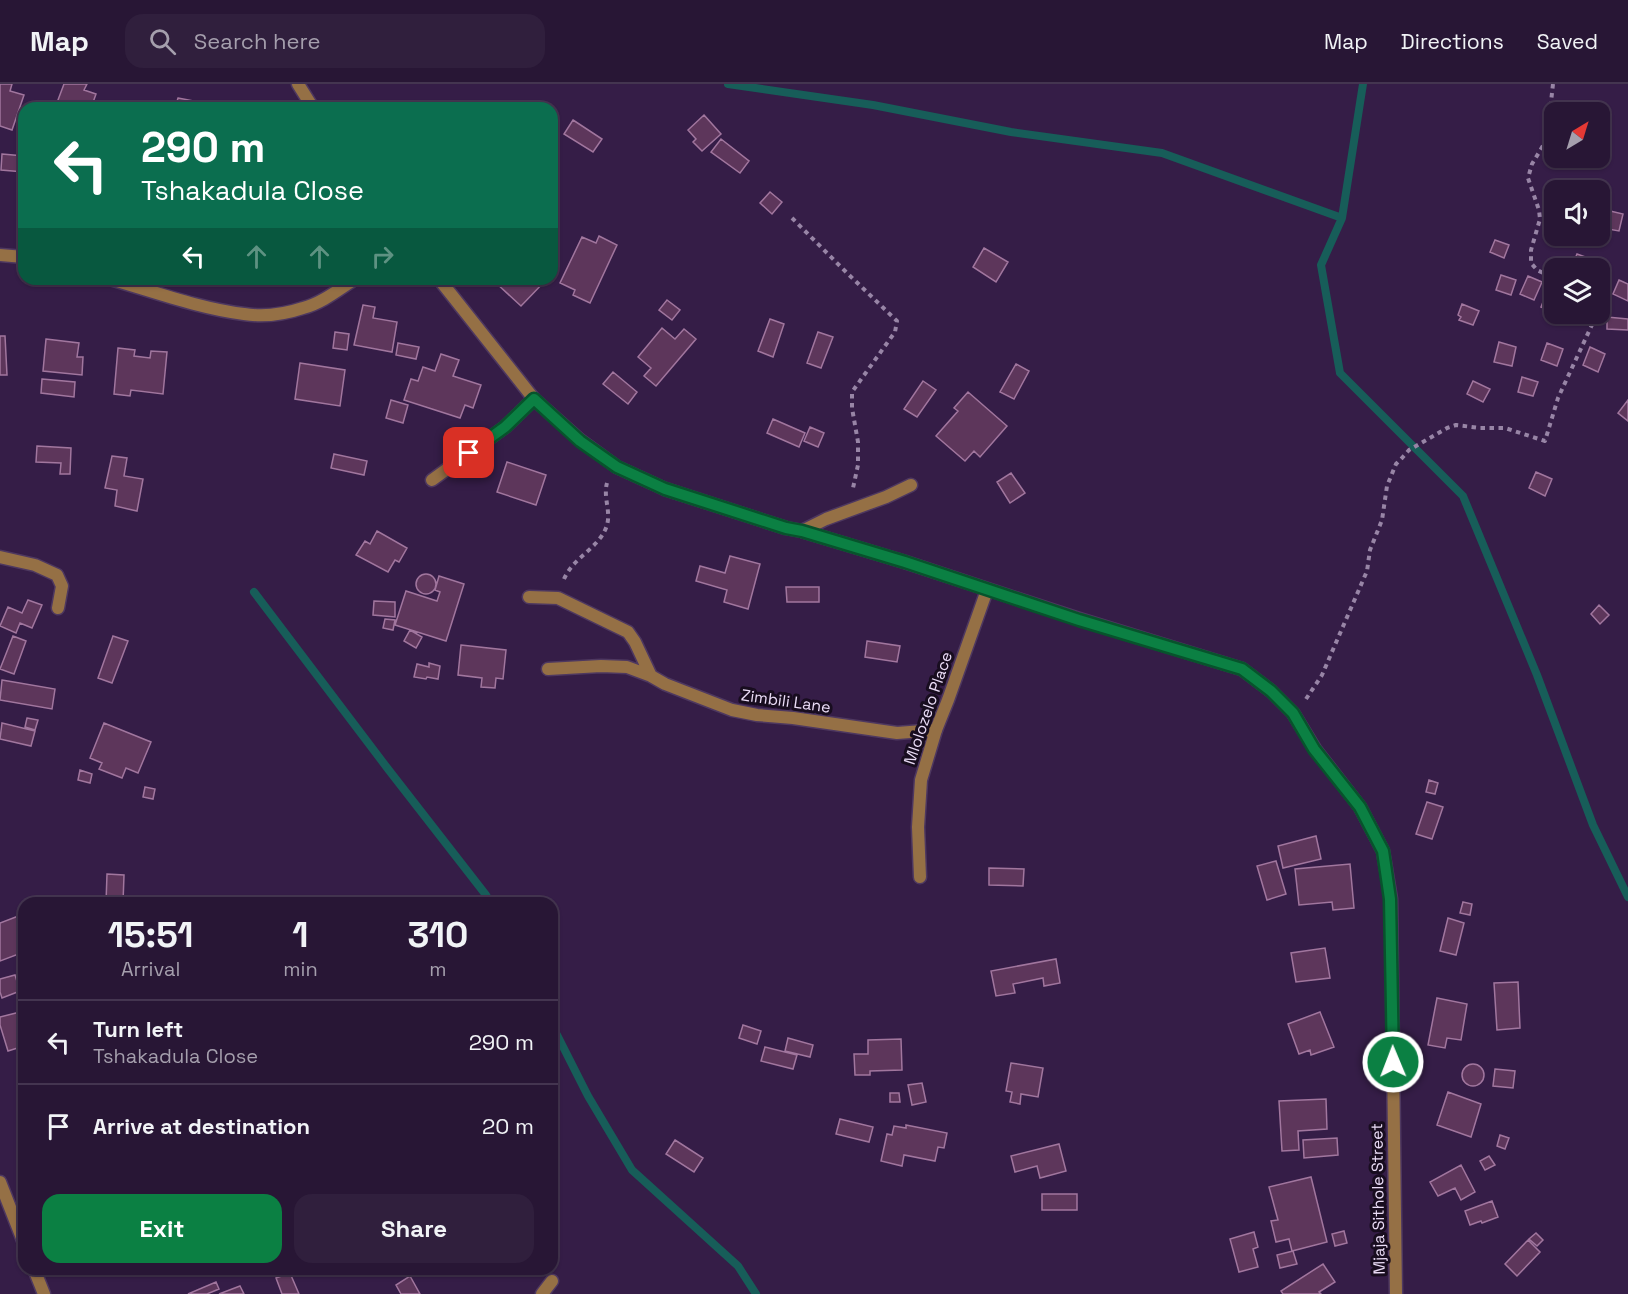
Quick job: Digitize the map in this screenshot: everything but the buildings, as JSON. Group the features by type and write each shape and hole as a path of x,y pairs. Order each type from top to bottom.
{"street":[{"path":"298,84 309,102"},
{"path":"0,255 18,256"},
{"path":"130,285 184,301 245,315 275,314 304,308 327,298 346,285"},
{"name":"Mjaja Sithole Street","path":"445,285 534,399 580,441 617,467 665,489 1242,669 1271,691 1293,713 1314,749 1360,807 1383,851 1390,899 1396,1294"},
{"path":"432,480 505,427 534,399"},
{"path":"802,531 910,485"},
{"path":"0,557 35,565 57,575 62,586 58,608"},
{"name":"Mlolozelo Place","path":"920,877 918,826 921,780 936,730 987,590"},
{"path":"529,597 558,598 628,632 636,642 651,676"},
{"name":"Zimbili Lane","path":"548,669 627,667 732,710 897,733 936,730"},
{"path":"0,1182 18,1228"},
{"path":"36,1275 44,1294"},
{"path":"542,1294 552,1281"}],"path":[{"path":"1544,273 1531,263 1531,249 1540,219 1528,178 1532,164 1544,144 1548,129 1553,84"},
{"path":"792,218 897,321 895,332 852,392 852,408 858,442 858,465 851,495 852,509"},
{"path":"1293,713 1310,694 1322,675 1367,571 1370,550 1382,520 1387,486 1396,464 1409,450 1456,424 1480,428 1505,428 1545,441 1558,398 1592,324"},
{"path":"572,605 564,580 575,561 598,542 607,524 604,491 617,467"}],"waterway":[{"path":"728,84 873,105 1011,132 1162,153 1342,218"},
{"path":"1363,84 1342,218 1321,265 1340,373 1463,496 1537,675 1593,825 1628,897"},
{"path":"254,592 487,897"},
{"path":"558,1037 588,1096 632,1170 738,1266 756,1294"}],"route":[{"path":"469,453 505,427 534,399 580,441 617,467 665,489 1242,669 1271,691 1293,713 1314,749 1360,807 1383,851 1390,899 1393,1062"}]}
